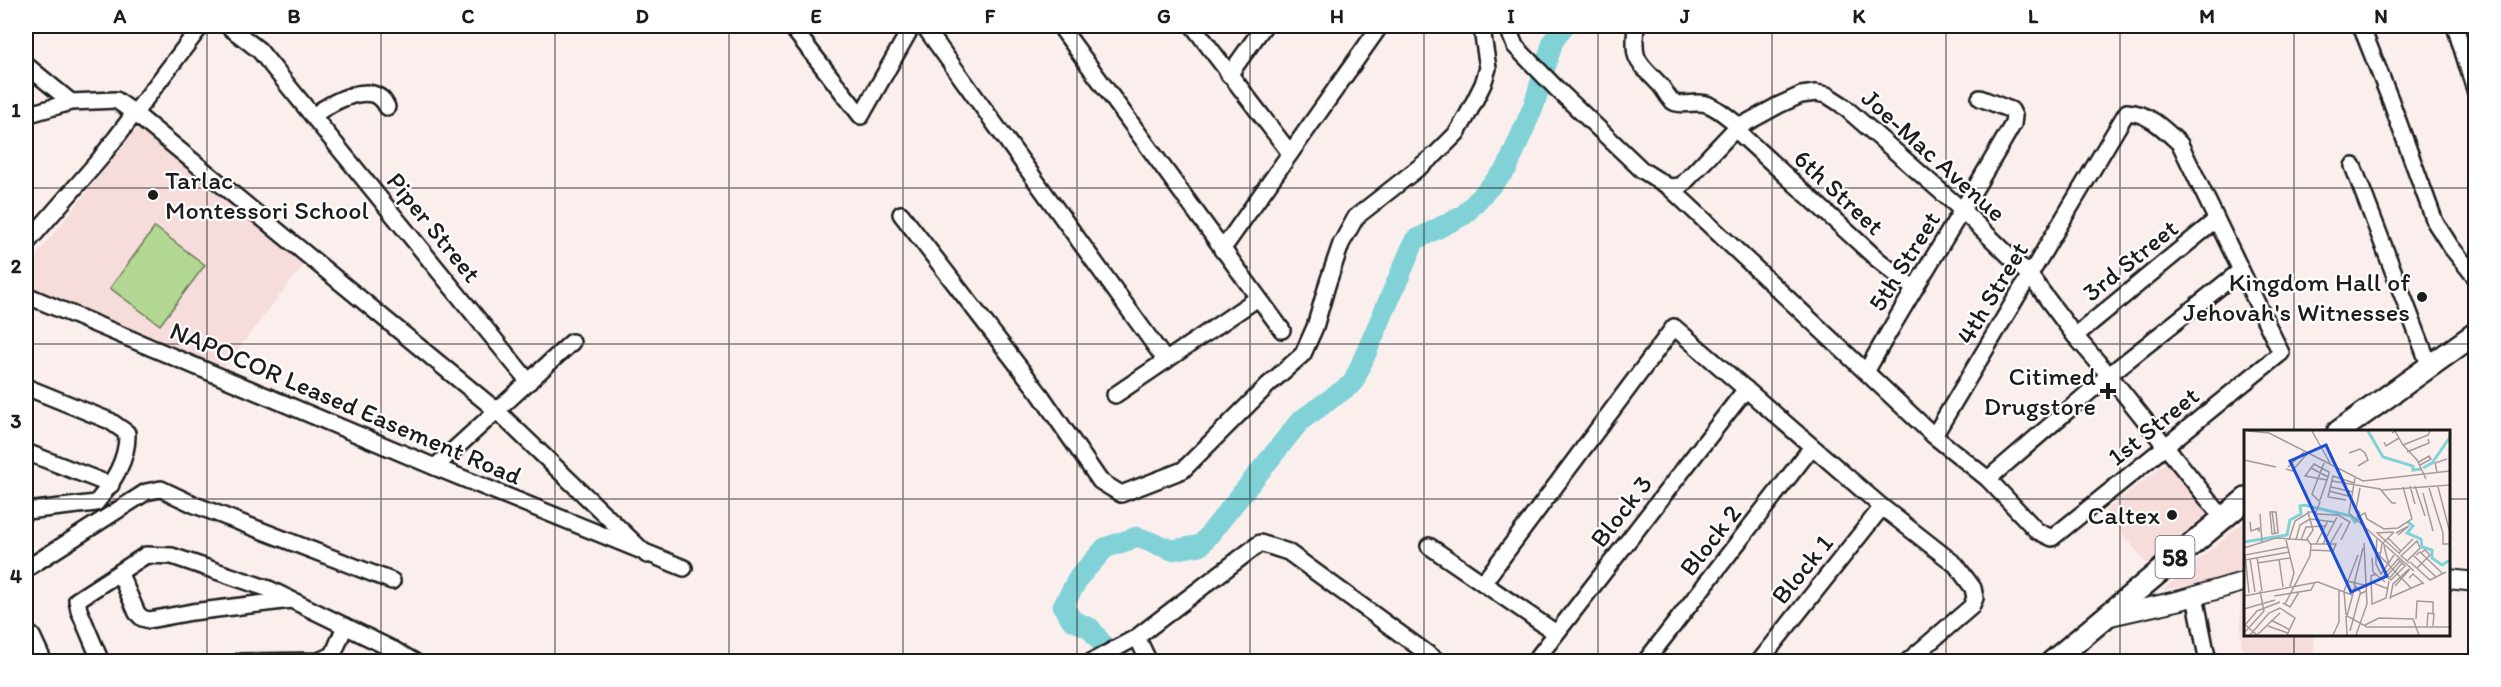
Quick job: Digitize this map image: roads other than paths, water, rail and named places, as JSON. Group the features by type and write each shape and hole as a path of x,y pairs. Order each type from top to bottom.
{"highway":[{"path":"2341,430 2475,333"},
{"name":"58","path":"2052,662 2222,516 2244,500"}],"main road":[{"path":"2450,579 2475,582"},
{"path":"2106,616 2195,596 2244,582"}],"street":[{"path":"26,244 99,160 133,112 201,26"},
{"name":"Piper Street","path":"228,26 259,50 529,382"},
{"path":"791,26 861,116 912,26"},
{"path":"924,26 1166,361"},
{"path":"1060,26 1282,330"},
{"path":"1193,26 1228,75 1290,153"},
{"path":"1228,75 1264,26"},
{"path":"1222,250 1380,26"},
{"path":"901,214 1040,394 1100,481 1121,495 1183,470 1260,392 1303,354 1316,327 1341,244 1356,217 1436,154 1457,133 1468,114 1488,68 1483,36 1486,26"},
{"path":"1512,26 1511,36 1515,45 1557,89 1642,170 1669,187 1934,436 1988,480 2109,375 2240,271 2216,220"},
{"name":"6th Street","path":"1636,26 1634,43 1639,65 1662,87 1671,100 1677,104 1700,102 1711,105 1738,127 1869,252 1913,288"},
{"path":"2361,26 2435,222 2475,278"},
{"path":"2455,26 2475,93"},
{"path":"26,65 71,102"},
{"path":"313,116 330,104 363,93 376,93 384,99 387,107"},
{"name":"Joe-Mac Avenue","path":"1669,187 1681,186 1738,127 1800,95 1816,93 1827,95 1841,104 1963,211 2030,276 2075,336 2222,516"},
{"name":"5th Street","path":"1866,372 1913,288 1963,211 2013,124 2012,110 1980,98"},
{"path":"26,115 71,102 116,100 133,112 497,411 647,555"},
{"name":"4th Street","path":"1934,436 2127,112 2143,116 2161,126 2180,144 2216,220"},
{"path":"2353,166 2430,367"},
{"name":"3rd Street","path":"2075,336 2216,220"},
{"name":"1st Street","path":"1988,480 2037,531 2047,537 2056,536 2281,353 2240,271"},
{"name":"NAPOCOR Leased Easement Road","path":"26,295 435,468 684,568"},
{"path":"1115,395 1258,298"},
{"path":"1483,583 1674,327 1882,507 1956,565 1973,588 1975,598 1971,607 1907,662"},
{"path":"435,468 572,342"},
{"path":"26,387 110,421 128,433 128,450 111,485 96,503 26,511"},
{"name":"Block 3","path":"1534,662 1746,389"},
{"name":"Block 2","path":"1645,662 1812,447"},
{"path":"26,452 111,485"},
{"path":"26,569 146,492 162,489 195,505 393,581"},
{"path":"96,503 108,517"},
{"name":"Block 1","path":"1759,662 1882,507"},
{"path":"1093,660 1133,639 1260,543 1288,552 1439,662"},
{"path":"1429,546 1556,633"},
{"path":"101,662 77,600 146,555 172,556 269,589 345,626 391,656 415,662"},
{"path":"120,574 137,613 149,620 192,612 291,600"},
{"path":"2195,596 2208,662"},
{"path":"239,662 318,661 333,654 345,626"},
{"path":"26,633 32,636 44,662"},
{"path":"1133,639 1149,662"}],"waterway":[{"path":"1116,662 1090,628 1072,620 1063,606 1079,577 1105,548 1137,537 1172,550 1201,545 1300,421 1353,383 1415,240 1464,215 1507,168 1534,105 1553,41 1564,26"}],"place":[{"name":"Tarlac Montessori School","path":"153,195"},
{"name":"Kingdom Hall of Jehovah's Witnesses","path":"2422,297"},
{"name":"Citimed Drugstore","path":"2108,391"},
{"name":"Caltex","path":"2172,515"}]}
